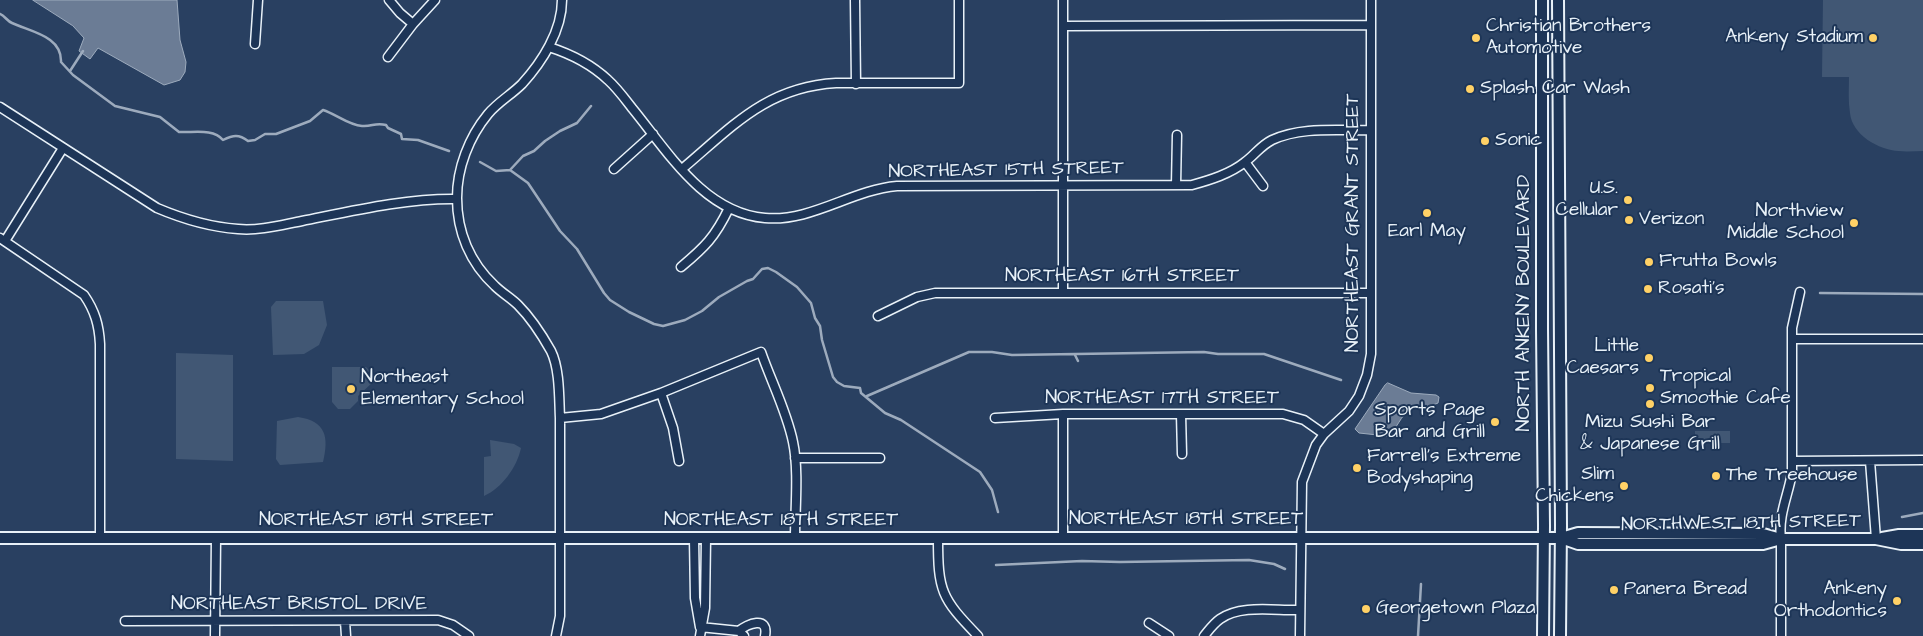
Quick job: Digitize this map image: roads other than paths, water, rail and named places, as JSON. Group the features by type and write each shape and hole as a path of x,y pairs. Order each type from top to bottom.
{"main road":[{"name":"NORTH ANKENY BOULEVARD","path":"1542,0 1543,636"},
{"name":"NORTH ANKENY BOULEVARD","path":"1558,0 1560,636"},
{"path":"1876,539 1899,535 1923,535"},
{"name":"NORTHEAST 18TH STREET","path":"0,538 1561,538"},
{"name":"NORTHWEST 18TH STREET","path":"1561,538 1578,544 1763,544 1781,539 1876,539 1901,544 1923,544"}],"street":[{"path":"255,44 258,0"},
{"path":"389,0 400,13 414,24"},
{"path":"388,57 435,0"},
{"path":"556,636 560,616 560,418 559,386 552,353 533,322 518,304 490,281 471,257 463,233 457,199 461,169 469,143 487,115 503,98 521,85 549,47 557,26 562,0"},
{"path":"855,0 856,84"},
{"path":"682,169 746,115 773,98 803,87 820,84 959,83 959,0"},
{"path":"1063,0 1063,292"},
{"name":"NORTHEAST GRANT STREET","path":"1300,636 1302,482 1310,458 1324,434 1354,404 1367,376 1371,354 1371,0"},
{"path":"1063,26 1371,26"},
{"name":"NORTHEAST 15TH STREET","path":"549,47 562,51 590,66 608,80 702,191 729,208 752,216 780,218 811,212 888,186 1192,185 1212,180 1245,162 1256,150 1270,141 1288,134 1372,130"},
{"path":"0,107 157,208 183,219 212,226 240,230 270,227 427,199 457,199"},
{"path":"614,169 653,134"},
{"path":"1176,185 1177,135"},
{"path":"63,148 2,239 84,295 92,306 99,331 100,538"},
{"path":"1245,162 1263,186"},
{"path":"681,267 708,244 729,208"},
{"name":"NORTHEAST 16TH STREET","path":"878,316 916,297 935,294 1371,292"},
{"path":"1781,636 1780,526 1781,514 1790,486 1792,461 1792,328 1800,292"},
{"path":"1792,339 1923,339"},
{"path":"560,418 601,414 661,394 760,352 790,430 795,458 795,538"},
{"path":"661,394 673,428 679,461"},
{"path":"1062,538 1063,414"},
{"name":"NORTHEAST 17TH STREET","path":"995,418 1063,414 1283,414 1304,420 1324,434"},
{"path":"1182,414 1182,454"},
{"path":"795,458 880,458"},
{"path":"1792,461 1923,460"},
{"path":"1870,461 1876,539"},
{"path":"215,636 216,538"},
{"path":"694,538 695,598 700,636"},
{"path":"700,627 703,619 705,598 706,538"},
{"path":"938,538 938,565 942,589 952,608 978,636"},
{"path":"1204,636 1219,619 1232,613 1300,610"},
{"name":"NORTHEAST BRISTOL DRIVE","path":"125,621 438,620 453,625 469,636"},
{"path":"345,621 346,636"},
{"path":"700,627 741,634 750,623 755,622 764,627 765,636"},
{"path":"1149,623 1169,636"}],"waterway":[{"path":"0,14 10,22 36,32 51,41 60,53 61,62 73,75 115,106 160,117 179,132 208,132 219,136 223,140 236,136 248,141 255,140 265,134 276,134 310,121 323,110 357,125 386,125 388,128 401,134 402,139 418,140 449,151"},
{"path":"70,71 83,51"},
{"path":"510,170 523,156 534,151 560,131 577,123 591,106"},
{"path":"480,162 496,171 510,170 528,183 560,231 577,249 610,300 654,324 663,326 685,320 702,311 719,297 753,279 762,269 768,268 776,272 797,287 811,303 815,318 820,326 822,340 833,377 837,382 844,386 860,388 861,393 885,413 901,420 980,472 992,490 998,512"},
{"path":"1820,293 1923,294"},
{"path":"867,396 969,352 992,352 1012,355 1204,352 1218,354 1264,354 1341,380"},
{"path":"1075,355 1078,361"},
{"path":"1902,517 1923,513"},
{"path":"996,565 1082,561 1249,560 1274,564 1285,569"},
{"path":"1418,636 1421,584"}],"place":[{"name":"Christian Brothers Automotive","path":"1476,38"},
{"name":"Ankeny Stadium","path":"1873,38"},
{"name":"Splash Car Wash","path":"1470,89"},
{"name":"Sonic","path":"1485,141"},
{"name":"U.S. Cellular","path":"1628,200"},
{"name":"Earl May","path":"1427,213"},
{"name":"Verizon","path":"1629,220"},
{"name":"Northview Middle School","path":"1854,223"},
{"name":"Frutta Bowls","path":"1649,262"},
{"name":"Rosati's","path":"1648,289"},
{"name":"Little Caesars","path":"1649,358"},
{"name":"Tropical Smoothie Cafe","path":"1650,388"},
{"name":"Northeast Elementary School","path":"351,389"},
{"name":"Mizu Sushi Bar & Japanese Grill","path":"1650,404"},
{"name":"Sports Page Bar and Grill","path":"1495,422"},
{"name":"Farrell's Extreme Bodyshaping","path":"1357,468"},
{"name":"The Treehouse","path":"1716,476"},
{"name":"Slim Chickens","path":"1624,486"},
{"name":"Panera Bread","path":"1614,590"},
{"name":"Ankeny Orthodontics","path":"1897,601"},
{"name":"Georgetown Plaza","path":"1366,609"}]}
